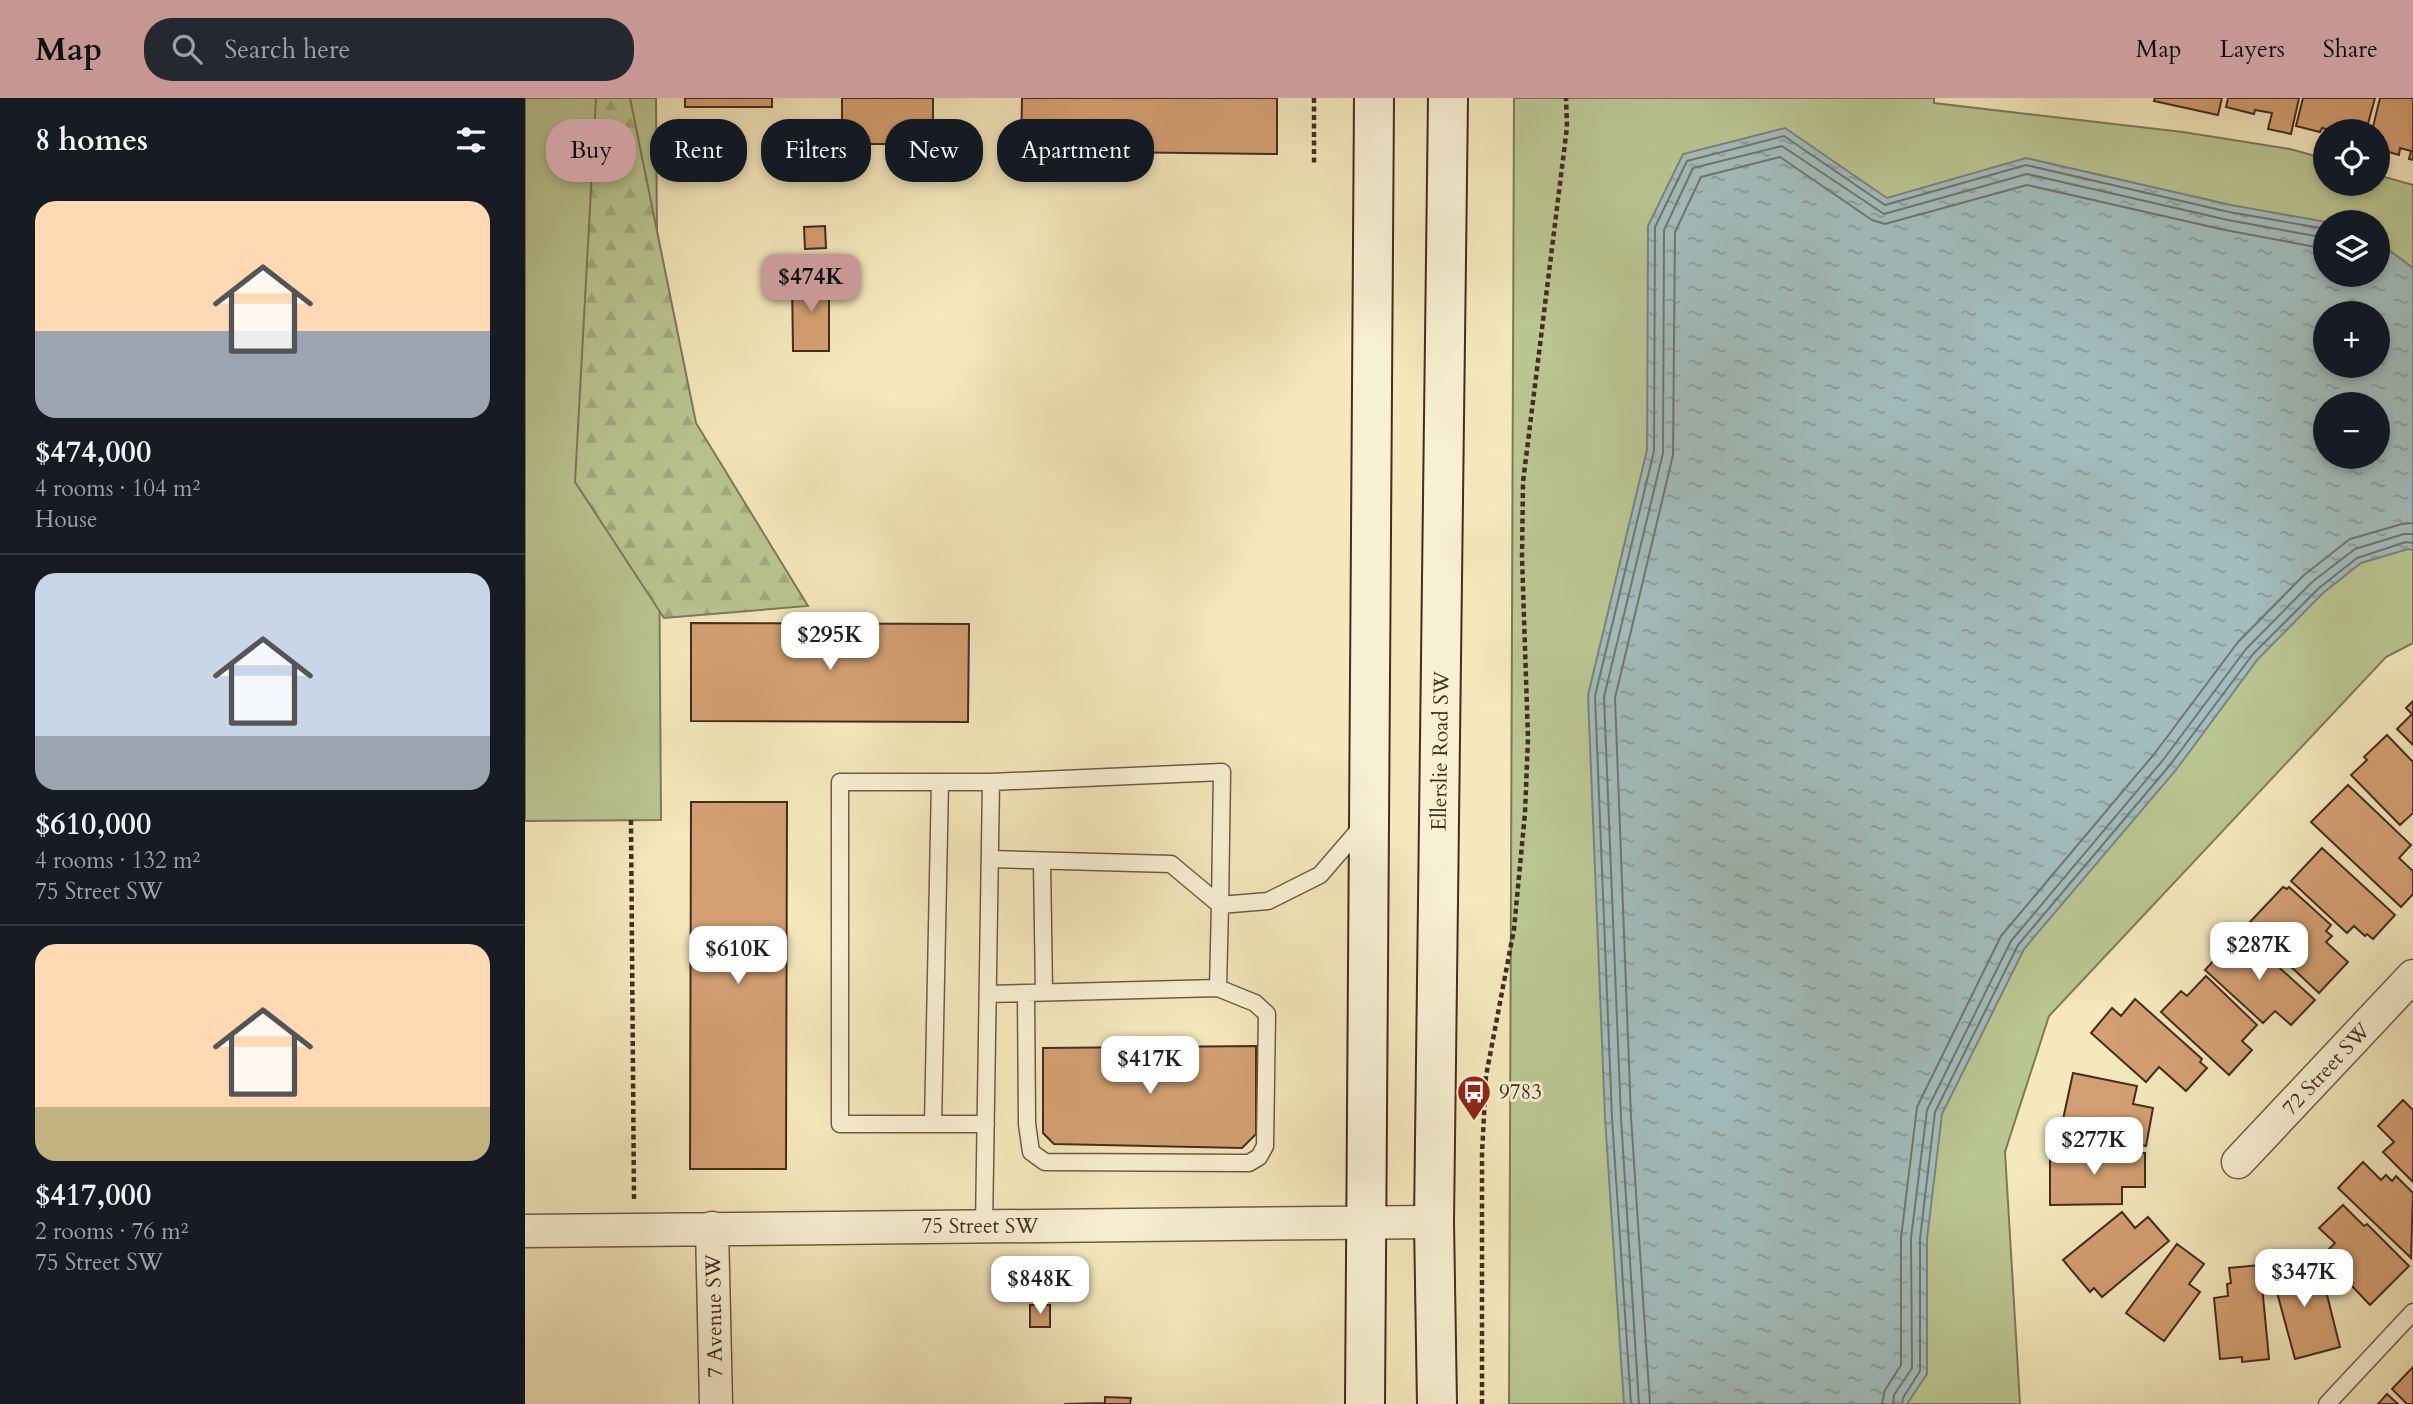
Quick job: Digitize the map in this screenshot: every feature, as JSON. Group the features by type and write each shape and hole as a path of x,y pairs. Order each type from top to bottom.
{"main road":[{"path":"1365,1404 1374,98"},
{"name":"Ellerslie Road SW","path":"1437,1404 1434,1222 1448,98"}],"street":[{"name":"72 Street SW","path":"2238,1162 2413,976"},
{"name":"75 Street SW","path":"525,1231 1434,1222"},
{"name":"7 Avenue SW","path":"712,1228 716,1404"}],"lane":[{"path":"986,1124 840,1124 840,782 991,782 1222,772 1218,988"},
{"path":"933,1124 940,782"},
{"path":"984,1226 991,782"},
{"path":"990,859 1171,864 1220,905 1268,901 1320,875 1369,818"},
{"path":"1042,862 1044,992"},
{"path":"988,994 1044,992 1218,988 1255,1003 1267,1014 1265,1146 1259,1157 1249,1163 1045,1162 1031,1152 1027,1124 1026,993"},
{"path":"2327,1404 2413,1312"}],"path":[{"path":"1314,98 1314,166"},
{"path":"1482,1404 1482,1154 1486,1076 1514,929 1525,813 1528,737 1522,557 1523,482 1567,127 1566,98"},
{"path":"631,820 634,1230"}],"green space":[{"path":"525,98 656,98 656,119 650,119 650,182 657,182 661,820 525,821"},
{"path":"596,98 630,98 634,119 595,119"},
{"path":"1514,98 1934,98 1934,103 2183,132 2290,149 2313,155 2313,196 2390,196 2390,178 2413,185 2413,643 2386,657 2049,1016 2005,1152 2020,1404 1509,1404"},
{"path":"636,128 696,423 808,606 664,618 575,482 591,182 636,182"}],"water":[{"path":"1785,128 1887,198 2026,158 2231,205 2313,220 2313,287 2390,287 2390,251 2413,268 2413,550 2408,549 2361,563 2323,593 2258,659 2176,770 2024,949 1942,1114 1927,1239 1927,1374 1907,1404 1624,1404 1605,1118 1588,695 1647,450 1648,226 1683,154"}],"building":[{"path":"685,98 772,98 772,107 685,107"},
{"path":"842,98 933,98 933,119 885,119 885,144 871,144 871,119 842,119"},
{"path":"1022,98 1277,98 1277,154 1154,153 1154,119 1022,119"},
{"path":"2155,98 2222,98 2218,115 2154,101"},
{"path":"2228,98 2299,98 2291,134 2268,129 2272,113 2255,110 2254,114 2226,107"},
{"path":"2303,98 2375,98 2369,119 2313,119 2313,130 2296,126"},
{"path":"2380,98 2413,98 2413,160 2409,159 2411,151 2400,148 2399,155 2390,152 2390,119 2375,119"},
{"path":"825,226 826,248 805,249 804,227"},
{"path":"792,278 829,278 829,351 793,351"},
{"path":"691,623 969,624 968,722 691,721"},
{"path":"2413,701 2413,745 2397,729 2412,714 2406,708"},
{"path":"2387,735 2413,762 2413,813 2400,825 2351,775 2367,760 2364,757"},
{"path":"2348,785 2411,845 2399,858 2413,871 2413,894 2401,907 2311,822"},
{"path":"691,802 787,802 786,1169 690,1169"},
{"path":"2322,848 2395,915 2373,939 2354,926 2347,933 2291,881"},
{"path":"2283,887 2289,887 2331,925 2326,931 2332,936 2326,942 2348,962 2319,993 2288,964 2292,960 2250,922"},
{"path":"2240,932 2315,1000 2291,1025 2275,1011 2263,1023 2205,970"},
{"path":"2206,976 2257,1025 2242,1041 2252,1050 2229,1075 2161,1012 2181,991 2187,996"},
{"path":"2135,999 2202,1059 2200,1062 2207,1068 2186,1091 2159,1067 2146,1082 2091,1033 2112,1008 2121,1016"},
{"path":"1256,1046 1256,1134 1242,1148 1054,1144 1043,1133 1043,1048"},
{"path":"2073,1073 2137,1086 2133,1104 2153,1108 2146,1146 2102,1137 2103,1132 2062,1124"},
{"path":"2403,1100 2413,1110 2413,1182 2383,1152 2394,1142 2378,1126"},
{"path":"2050,1153 2145,1153 2145,1187 2122,1187 2122,1204 2050,1205"},
{"path":"2363,1162 2381,1180 2386,1175 2392,1181 2396,1176 2413,1193 2411,1258 2338,1188"},
{"path":"2343,1205 2364,1226 2367,1224 2409,1266 2370,1305 2351,1285 2353,1283 2324,1254 2335,1243 2319,1228"},
{"path":"2122,1212 2135,1228 2148,1217 2169,1241 2102,1297 2094,1288 2090,1292 2063,1260"},
{"path":"2177,1244 2204,1264 2189,1284 2200,1292 2164,1341 2126,1313"},
{"path":"2299,1255 2306,1283 2323,1279 2340,1347 2295,1359 2269,1263"},
{"path":"2260,1265 2269,1359 2242,1362 2242,1357 2220,1359 2214,1298 2228,1296 2227,1284 2231,1283 2229,1268"},
{"path":"1030,1305 1050,1305 1050,1327 1030,1327"},
{"path":"2413,1367 2413,1404 2407,1404 2392,1389"},
{"path":"2387,1394 2398,1404 2378,1404"},
{"path":"1105,1397 1131,1398 1130,1404 1064,1404 1105,1403"}],"place":[{"name":"9783","path":"1474,1122"}]}
